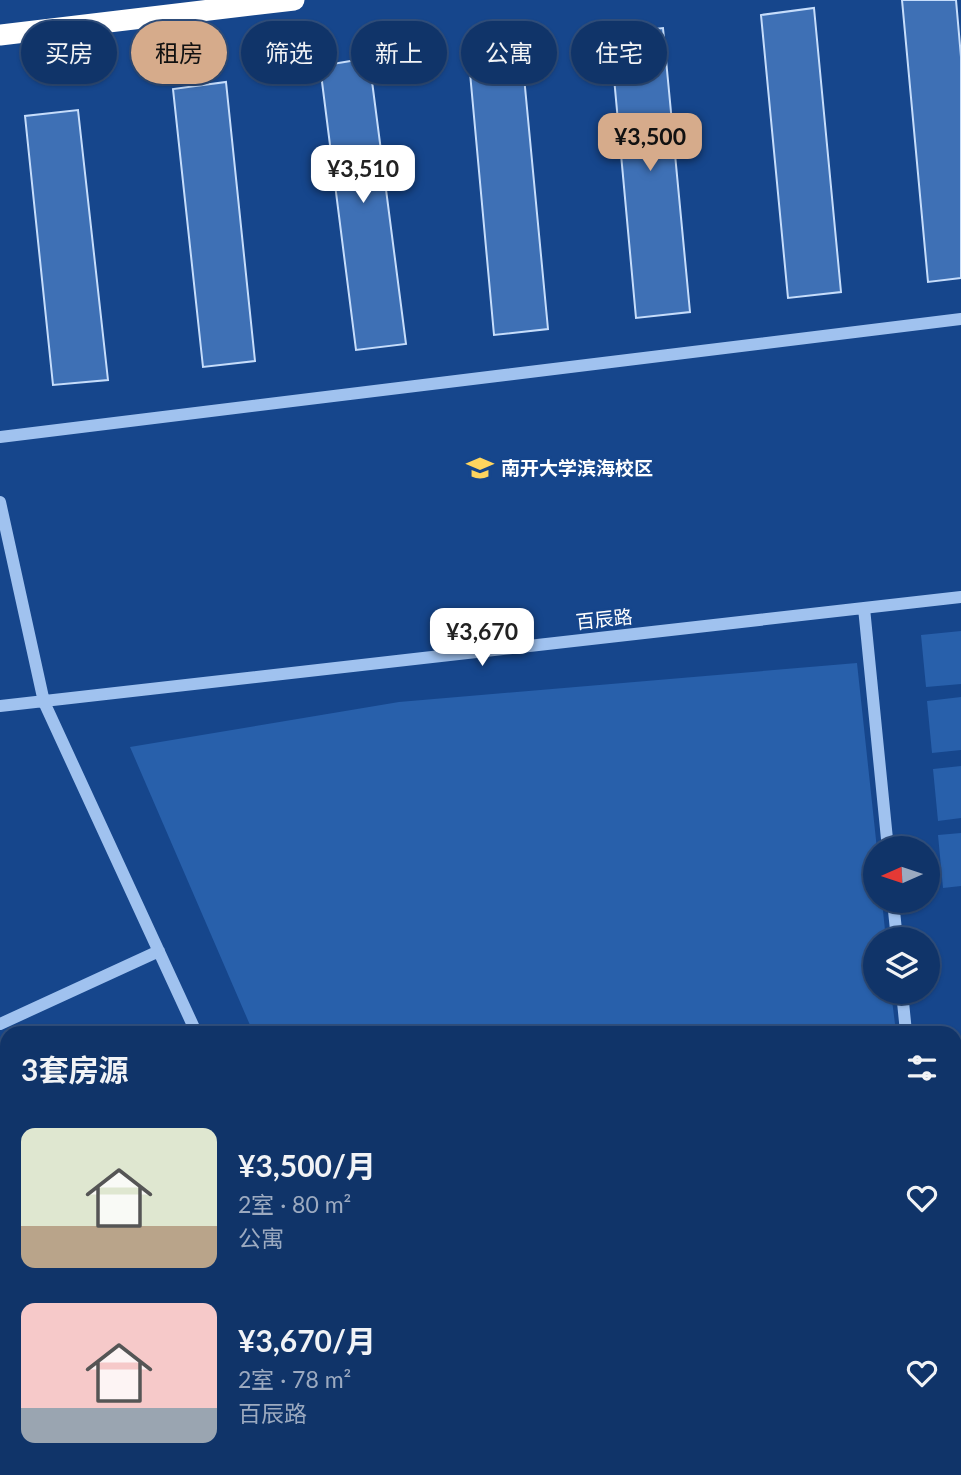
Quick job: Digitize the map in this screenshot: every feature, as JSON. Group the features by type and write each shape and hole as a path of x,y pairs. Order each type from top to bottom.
{"highway":[{"path":"0,35 254,2 294,0"}],"street":[{"path":"0,437 961,319"},
{"path":"0,502 44,702 194,1026"},
{"name":"百辰路","path":"0,706 961,597"},
{"path":"864,608 887,836"},
{"path":"0,1024 159,951"},
{"path":"903,1004 905,1026"}],"shaded area":[{"path":"961,631 961,684 926,687 921,635"},
{"path":"857,663 876,836 863,836 863,914 883,914 885,927 863,927 863,1004 892,1004 895,1026 250,1026 130,747 399,702"},
{"path":"961,697 961,750 932,753 927,701"},
{"path":"961,766 961,818 938,821 933,769"},
{"path":"961,833 961,886 943,888 938,835"}],"building":[{"path":"902,0 956,0 961,57 961,278 928,282"},
{"path":"814,8 841,292 788,298 761,15"},
{"path":"351,61 351,84 372,84 406,344 356,350 322,84 337,84 337,63"},
{"path":"667,70 690,312 636,318 615,84 667,84"},
{"path":"226,84 255,361 203,367 173,89"},
{"path":"471,84 525,84 548,329 494,335"},
{"path":"78,110 108,380 53,385 25,116"}],"place":[{"name":"南开大学滨海校区","path":"480,468"}]}
